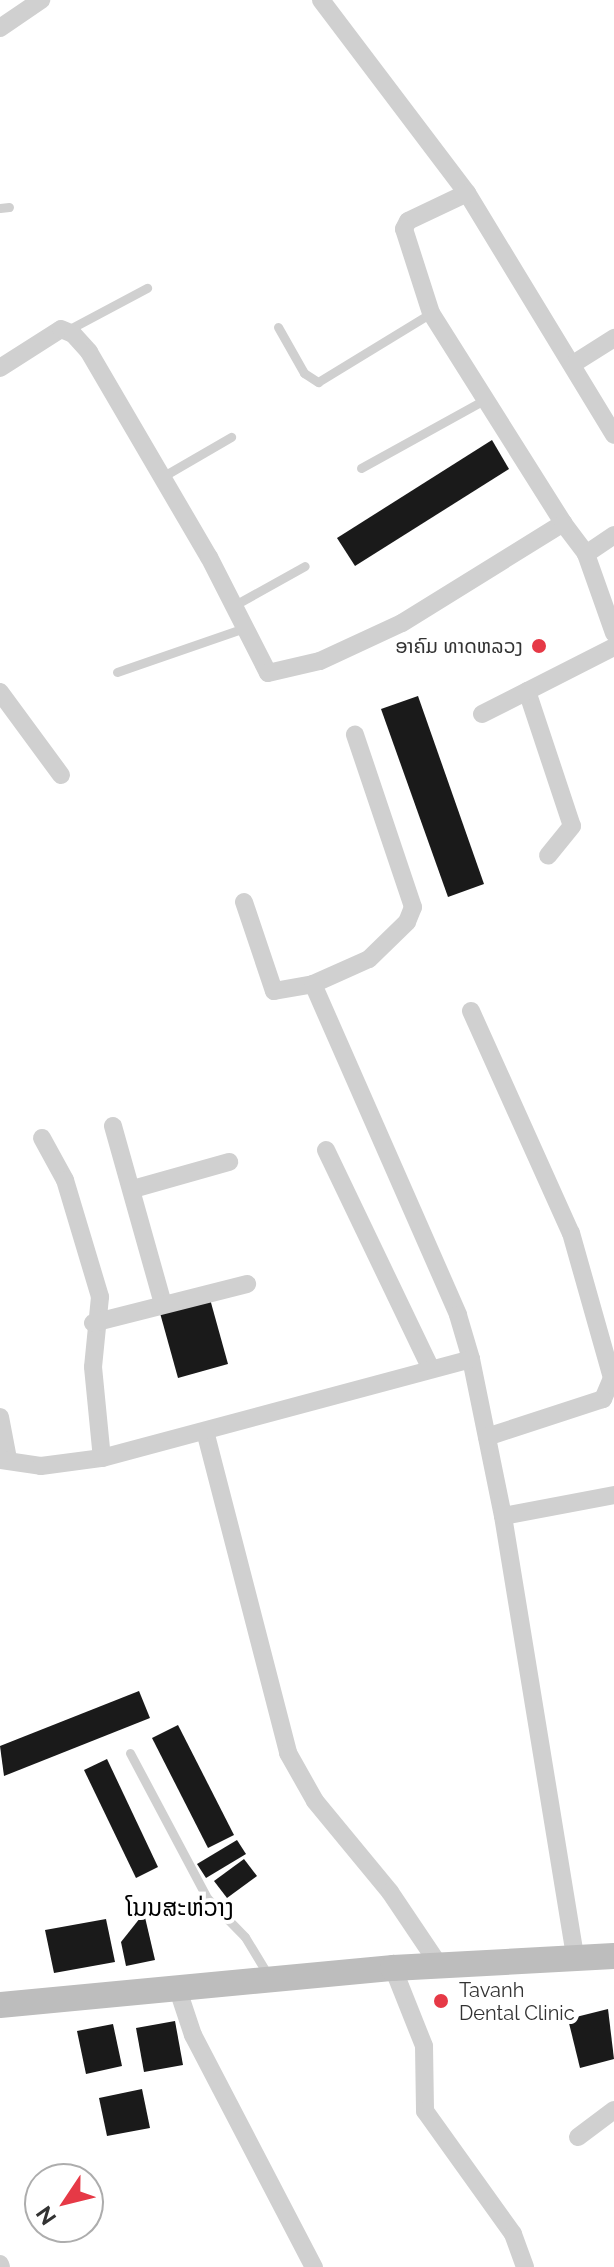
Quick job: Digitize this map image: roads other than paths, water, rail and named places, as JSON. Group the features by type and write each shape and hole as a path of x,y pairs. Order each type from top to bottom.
{"main road":[{"path":"0,2005 393,1968 614,1956"}],"street":[{"path":"0,28 41,0"},
{"path":"321,0 467,193 614,435"},
{"path":"467,193 403,224 431,313 563,523 586,554 614,633"},
{"path":"2,362 55,331 66,331 89,352 125,407 159,478 268,673 320,661 402,623 563,523"},
{"path":"573,364 614,338"},
{"path":"586,554 614,535"},
{"path":"482,714 614,647"},
{"path":"527,691 572,826 548,856"},
{"path":"0,692 61,775"},
{"path":"244,902 274,991 313,984 369,959 407,922 413,907 355,735"},
{"path":"313,984 458,1315 471,1359 503,1516 575,1958"},
{"path":"471,1011 571,1233 612,1378 603,1399 487,1437"},
{"path":"113,1126 163,1304"},
{"path":"42,1138 65,1180 100,1297 93,1323 102,1458"},
{"path":"326,1150 431,1369"},
{"path":"133,1189 229,1162"},
{"path":"93,1323 247,1284"},
{"path":"0,1417 4,1460 41,1466 102,1458 471,1359"},
{"path":"205,1431 288,1753 315,1801 390,1892 439,1965"},
{"path":"503,1516 614,1495"},
{"path":"393,1968 424,2046 425,2111 513,2234 525,2267"},
{"path":"178,1990 193,2035 314,2267"},
{"path":"578,2137 614,2110"}],"lane":[{"path":"66,331 147,288"},
{"path":"278,327 304,373 318,382 431,313"},
{"path":"361,468 486,399"},
{"path":"159,478 231,437"},
{"path":"233,606 305,566"},
{"path":"117,672 244,628"},
{"path":"130,1753 207,1898 245,1937 270,1978"}],"place":[{"name":"ອາຄົມ ທາດຫລວງ","path":"539,646"},
{"name":"Tavanh Dental Clinic","path":"441,2001"}],"district":[{"name":"ໂນນສະຫ່ວາງ","path":"180,1908"}]}
